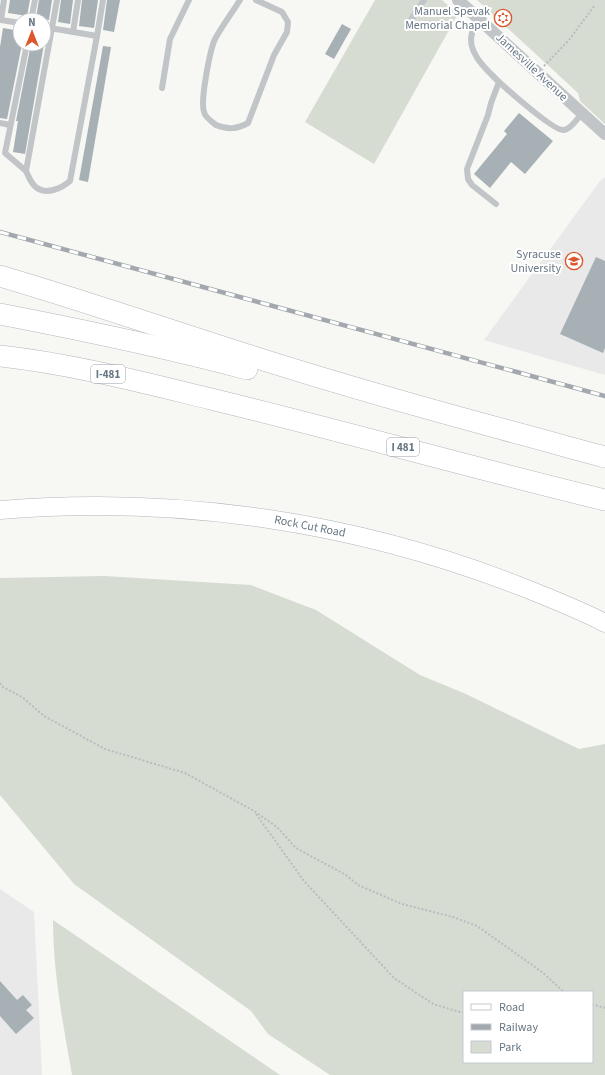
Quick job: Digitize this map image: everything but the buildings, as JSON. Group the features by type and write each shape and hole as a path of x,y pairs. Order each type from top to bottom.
{"highway":[{"path":"0,276 138,319 255,358 419,407 605,456"},
{"path":"0,314 197,355 299,382 419,407"},
{"name":"I-481","path":"0,356 36,360 98,371 215,400"},
{"name":"I 481","path":"215,400 600,499"}],"main road":[{"name":"Rock Cut Road","path":"0,510 41,506 127,506 176,508 275,519 337,531 408,548 490,574 579,609 605,623"}],"street":[{"name":"Jamesville Avenue","path":"458,0 605,134"}],"lane":[{"path":"4,0 0,22 12,23"},
{"path":"33,12 35,0"},
{"path":"26,171 53,29 57,0"},
{"path":"73,32 78,0"},
{"path":"24,52 5,153 26,171 32,182 38,188 48,191 63,187 70,181 103,0"},
{"path":"162,88 170,39 188,0"},
{"path":"240,0 215,41 204,85 204,112 208,119 215,124 229,129 239,128 248,123 274,55 287,32 288,22 282,12 256,0"},
{"path":"408,26 424,0"},
{"path":"480,19 472,31 470,39 472,49 483,66 499,82 551,124 561,130 566,130 569,128 582,113"},
{"path":"53,29 97,36"},
{"path":"496,204 472,185 468,179 467,169 499,82"},
{"path":"0,123 10,125"}],"path":[{"path":"538,73 569,40 596,5"},
{"path":"0,683 3,687 22,697 44,716 104,749 185,773 254,811 277,827 296,848 346,876 358,885 402,904 453,917 477,926 542,972 563,991"},
{"path":"254,811 304,881 394,978 433,1004 463,1012"},
{"path":"593,1004 605,1008"}],"shaded area":[{"name":"Syracuse University","path":"605,177 605,375 484,340 600,181"},
{"path":"0,889 34,912 42,1075 0,1075"}],"green space":[{"path":"375,0 442,0 458,14 374,164 305,122"},
{"path":"477,0 605,0 605,124 580,101 578,93"},
{"path":"104,576 251,585 316,610 420,675 466,694 579,749 605,744 605,1075 330,1075 268,1034 251,1011 74,884 0,795 0,578"},
{"path":"53,920 280,1075 72,1075 57,978 53,939"}],"railway":[{"path":"0,232 605,396"}],"place":[{"name":"Manuel Spevak Memorial Chapel","path":"503,18"},
{"name":"Syracuse University","path":"574,261"}]}
